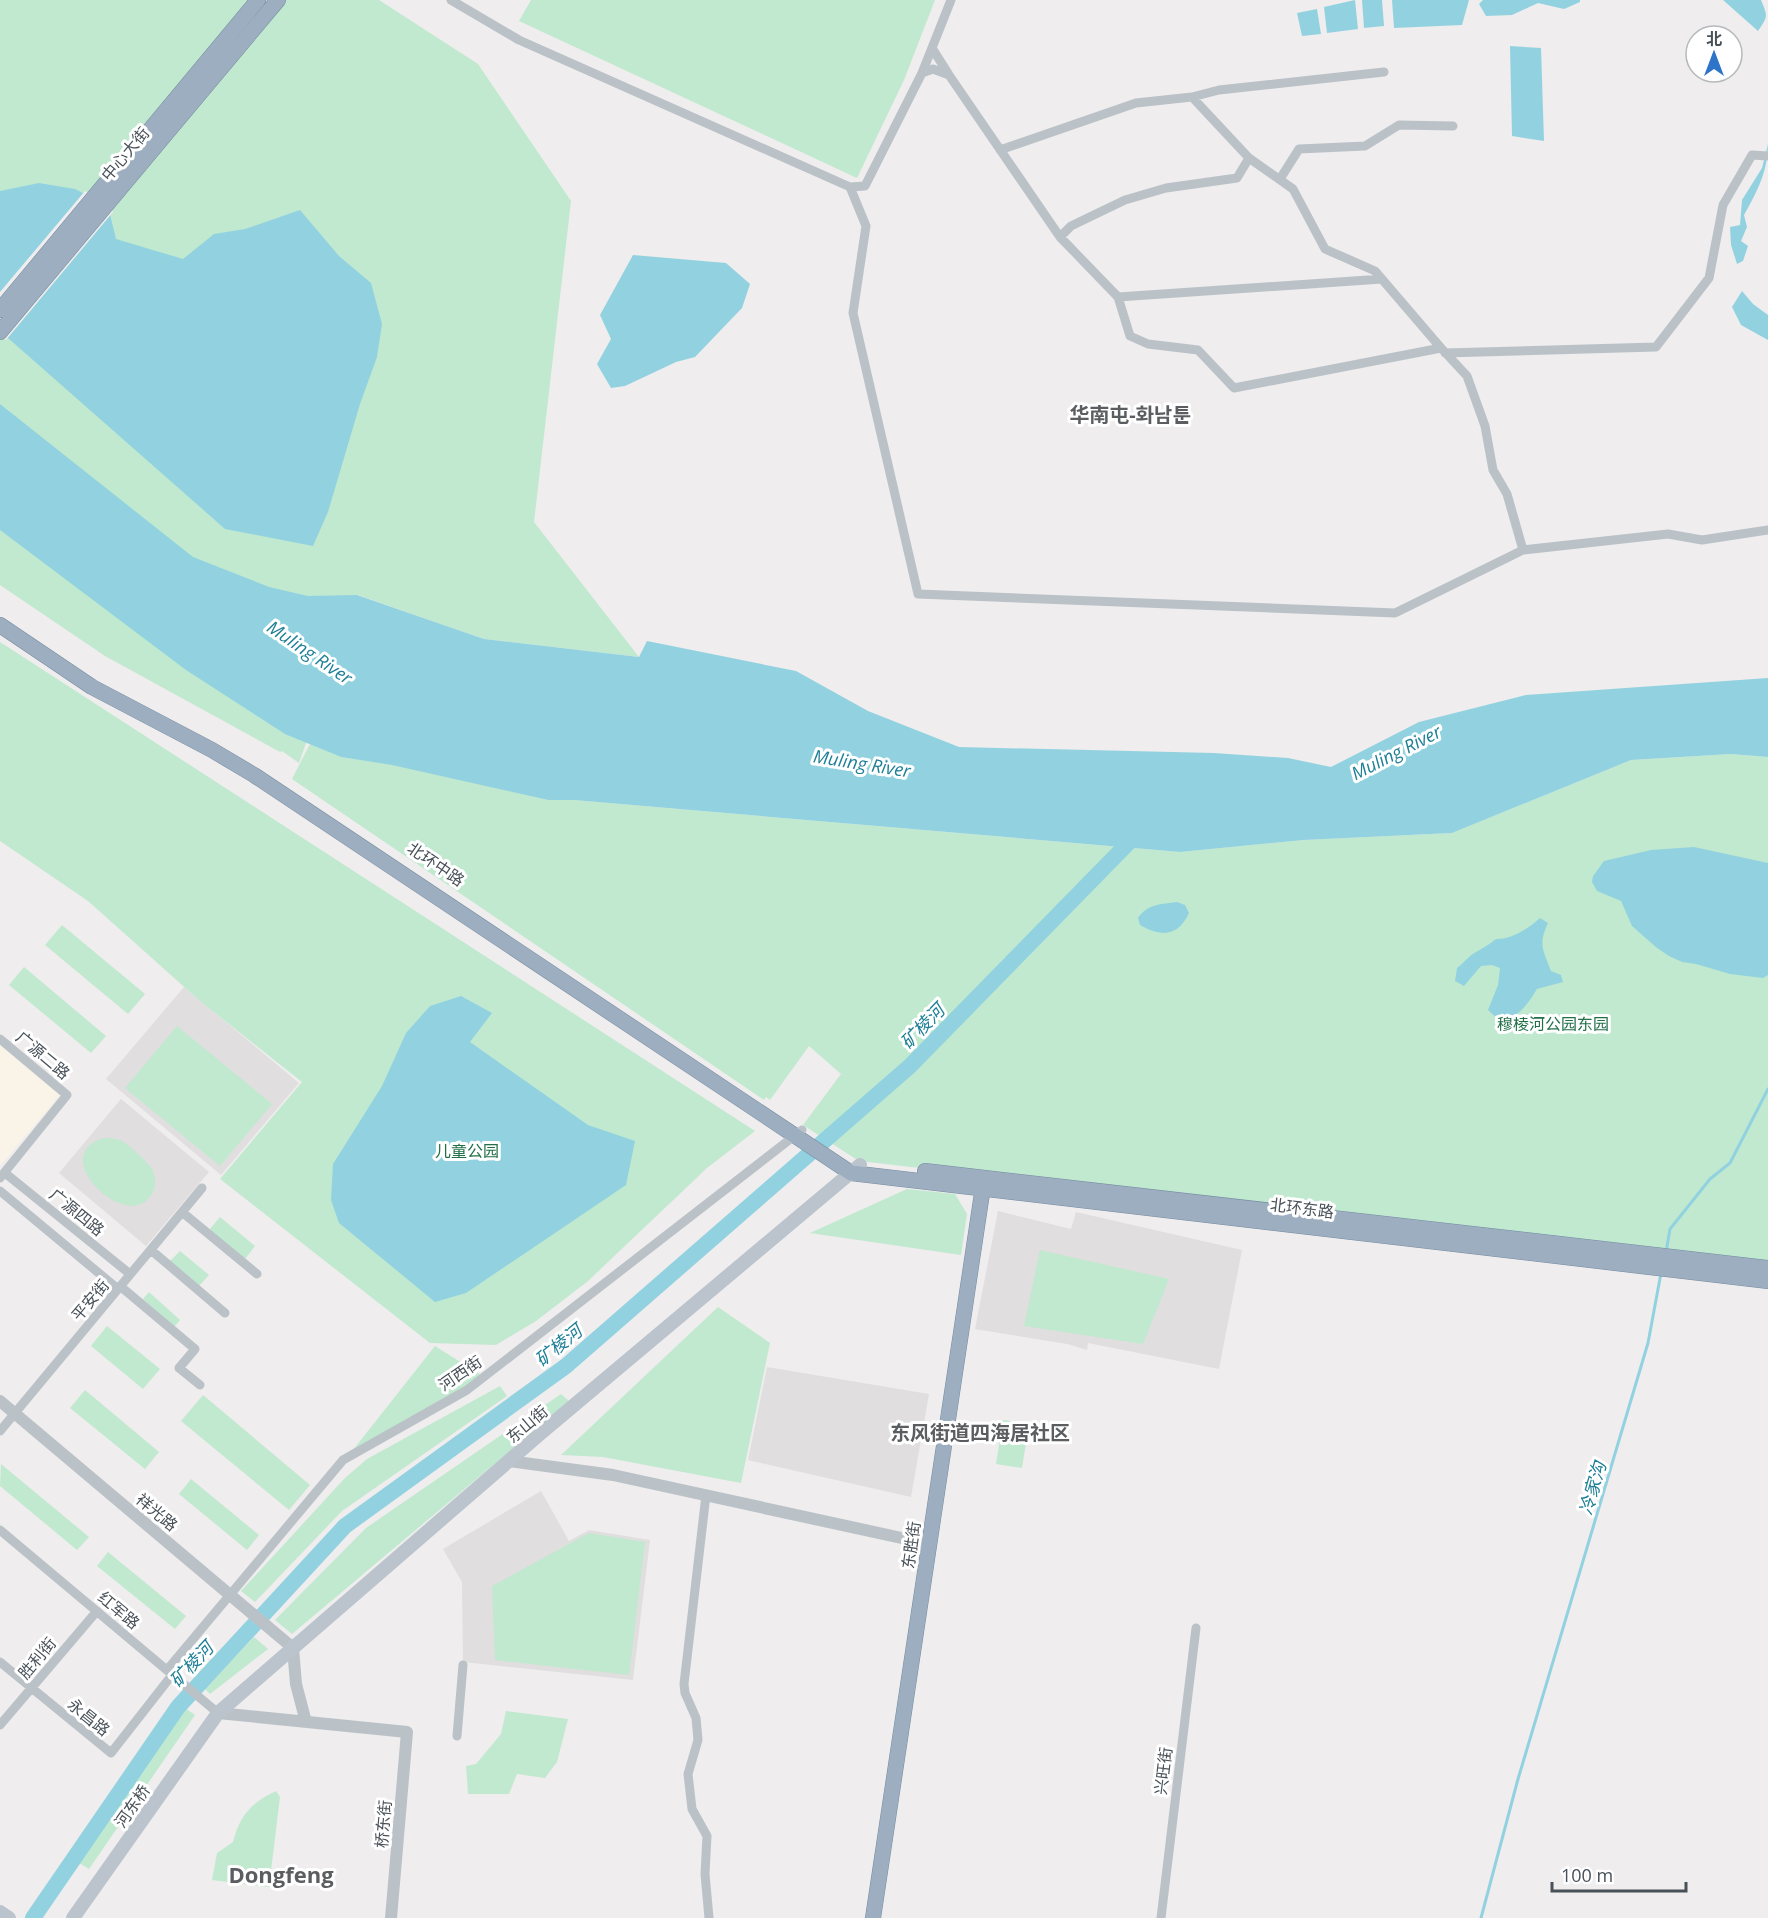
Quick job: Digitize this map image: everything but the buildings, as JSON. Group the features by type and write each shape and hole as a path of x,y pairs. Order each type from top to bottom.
{"highway":[{"name":"中心大街","path":"0,332 212,66 258,0"},
{"name":"中心大街","path":"0,310 212,66 278,0"},
{"name":"北环中路","path":"0,615 90,676 260,768 798,1133"},
{"name":"北环中路","path":"0,625 92,687 212,750 254,775 839,1160"},
{"name":"北环东路","path":"839,1160 855,1169 1768,1268"},
{"name":"北环东路","path":"984,1183 1768,1281"},
{"name":"东胜街","path":"873,1918 984,1183"}],"main road":[{"name":"东山街","path":"215,1710 293,1648 509,1461 855,1169"},
{"name":"河东桥","path":"73,1918 215,1710"}],"street":[{"path":"451,0 519,40 850,187 865,186 922,73 951,0"},
{"path":"932,48 1060,237 1118,297 1130,336 1148,344 1198,350 1234,388 1443,350 1656,347 1709,278 1723,205 1752,155 1768,156"},
{"path":"922,73 933,69 949,75"},
{"path":"1000,150 1136,103 1192,97 1219,90 1384,72"},
{"path":"1192,97 1249,158 1293,189 1325,249 1376,271 1467,376 1485,426 1493,470 1507,494 1523,550"},
{"path":"1280,179 1299,149 1365,146 1399,125 1453,126"},
{"path":"1060,237 1071,226 1125,201 1166,188 1237,178 1249,158"},
{"path":"850,187 866,226 853,313 918,594 1395,613 1523,550 1668,534 1702,540 1768,530"},
{"path":"1118,297 1382,279"},
{"name":"广源二路","path":"0,1039 67,1095 2,1175"},
{"name":"河西街","path":"169,1672 230,1594 343,1460 466,1390 798,1133"},
{"name":"广源四路","path":"2,1175 130,1274"},
{"name":"平安街","path":"0,1431 202,1188"},
{"name":"广源四路","path":"0,1191 195,1349 179,1368 200,1385"},
{"path":"182,1212 257,1274"},
{"path":"150,1250 225,1313"},
{"name":"祥光路","path":"0,1401 293,1648"},
{"path":"509,1461 613,1475 929,1544"},
{"path":"706,1495 684,1684 685,1693 696,1718 698,1740 688,1774 692,1809 707,1836 705,1874 709,1918"},
{"name":"红军路","path":"0,1530 215,1710"},
{"name":"胜利街","path":"0,1725 97,1611"},
{"name":"兴旺街","path":"1161,1918 1196,1628"},
{"path":"215,1710 306,1722 296,1684 293,1648"},
{"name":"永昌路","path":"0,1662 111,1753 169,1672"},
{"path":"457,1736 463,1665"},
{"name":"桥东街","path":"306,1722 407,1732 391,1918"}],"shaded area":[{"path":"184,987 299,1083 221,1175 106,1079"},
{"path":"0,1045 60,1095 0,1166"},
{"path":"121,1099 209,1172 146,1246 59,1173"},
{"path":"998,1211 1071,1229 1076,1212 1242,1250 1219,1369 1088,1343 1087,1350 1067,1344 975,1329"},
{"path":"767,1367 929,1394 911,1497 748,1460"},
{"path":"541,1491 569,1541 589,1530 650,1540 633,1680 463,1662 462,1582 443,1549"}],"green space":[{"path":"0,0 379,0 478,64 571,201 534,522 639,657 484,639 358,595 299,763 282,751 280,752 105,656 0,585"},
{"path":"531,0 935,0 904,80 857,178 519,21"},
{"name":"儿童公园","path":"0,642 755,1131 707,1168 588,1281 536,1321 496,1345 430,1343 220,1179 302,1082 200,1001 88,901 0,841"},
{"name":"穆棱河公园东园","path":"310,744 341,757 396,765 548,800 574,800 1180,852 1304,840 1452,833 1631,760 1731,754 1768,757 1768,1265 859,1161 803,1125 841,1074 809,1046 770,1100 766,1097 764,1100 292,779"},
{"path":"62,925 145,994 128,1014 45,945"},
{"path":"24,967 106,1036 91,1053 9,985"},
{"path":"177,1026 272,1104 220,1166 125,1088"},
{"path":"104,1138 122,1141 152,1169 155,1179 154,1189 149,1198 141,1204 129,1206 115,1201 91,1182 85,1169 83,1156 89,1146"},
{"path":"907,1189 955,1194 967,1214 961,1255 810,1233"},
{"path":"220,1217 255,1246 245,1259 209,1230"},
{"path":"1040,1250 1169,1279 1143,1344 1024,1326"},
{"path":"180,1251 209,1275 199,1286 170,1261"},
{"path":"149,1292 180,1320 174,1327 143,1299"},
{"path":"718,1307 770,1343 741,1483 603,1457 561,1455"},
{"path":"107,1326 160,1369 143,1389 91,1346"},
{"path":"435,1346 481,1375 463,1390 353,1450"},
{"path":"500,1386 507,1396 342,1511 255,1602 241,1591 345,1478 367,1459"},
{"path":"85,1390 159,1452 145,1469 70,1408"},
{"path":"561,1394 569,1401 292,1634 275,1620 366,1528"},
{"path":"203,1395 310,1485 289,1510 181,1421"},
{"path":"1003,1420 1029,1424 1022,1468 996,1464"},
{"path":"1,1464 89,1537 77,1550 0,1486"},
{"path":"191,1479 259,1535 247,1550 179,1494"},
{"path":"589,1533 645,1542 629,1675 495,1660 492,1586"},
{"path":"108,1552 186,1616 175,1629 97,1566"},
{"path":"254,1637 268,1649 210,1694 205,1689"},
{"path":"185,1708 195,1715 89,1869 79,1863"},
{"path":"506,1711 568,1719 557,1762 545,1778 517,1774 509,1794 468,1794 466,1766 476,1764 501,1734"},
{"path":"276,1791 280,1797 269,1887 212,1880 217,1853 233,1842 239,1824 253,1805"}],"water":[{"path":"1355,0 1358,29 1327,33 1324,7"},
{"path":"1362,0 1382,0 1384,26 1364,28"},
{"path":"1392,0 1469,0 1462,25 1394,28"},
{"path":"1483,0 1580,0 1580,2 1564,9 1538,3 1512,15 1486,16 1479,4"},
{"path":"1723,0 1761,0 1766,16 1758,31"},
{"path":"1317,9 1321,34 1302,36 1297,13"},
{"path":"1510,46 1541,48 1544,141 1512,136"},
{"path":"1768,144 1764,172 1744,215 1747,227 1741,241 1748,246 1743,261 1737,264 1731,245 1730,227 1740,225 1742,200 1762,168"},
{"path":"39,183 75,189 108,206 116,239 183,259 214,234 245,229 300,210 339,256 371,283 382,324 377,357 360,404 328,512 313,546 225,529 0,331 0,191"},
{"path":"633,255 726,263 750,284 742,308 695,357 676,362 625,386 611,388 597,364 611,339 600,315"},
{"path":"1742,291 1753,304 1768,315 1768,340 1741,325 1732,307"},
{"name":"Muling River","path":"0,404 193,557 269,587 308,596 357,595 484,639 639,657 647,641 796,671 868,711 959,747 1214,753 1288,758 1331,767 1419,722 1526,695 1768,678 1768,757 1731,754 1631,760 1452,833 1304,840 1180,852 574,800 548,800 392,765 341,757 285,734 186,670 0,530"},
{"path":"1694,847 1768,863 1768,975 1763,978 1730,974 1682,962 1669,956 1632,926 1621,901 1597,891 1592,882 1593,876 1604,861 1651,850"},
{"path":"1177,902 1185,905 1189,913 1180,927 1174,931 1155,932 1140,925 1138,918 1146,910"},
{"path":"1540,918 1548,923 1542,942 1551,971 1561,975 1563,982 1537,989 1517,1014 1499,1020 1488,1010 1498,985 1500,968 1492,965 1481,966 1464,986 1455,981 1457,968 1472,954 1496,939 1508,938 1520,933"},
{"path":"461,996 492,1013 470,1042 588,1125 635,1141 626,1185 466,1293 435,1302 339,1223 331,1200 333,1164 382,1086 406,1033 430,1006"}],"pier":[{"path":"85,191 110,204 113,212 6,340 0,335 0,292"}],"waterway":[{"name":"矿棱河","path":"33,1918 178,1707 345,1526 566,1366 910,1066 1139,832"},
{"name":"冷家沟","path":"1666,1252 1670,1229 1710,1179 1730,1163 1768,1089"},
{"name":"冷家沟","path":"1481,1918 1518,1779 1648,1343 1661,1273"}],"district":[{"name":"华南屯-화남툰","path":"1130,414"},
{"name":"东风街道四海居社区","path":"980,1432"},
{"name":"Dongfeng","path":"281,1874"}]}
